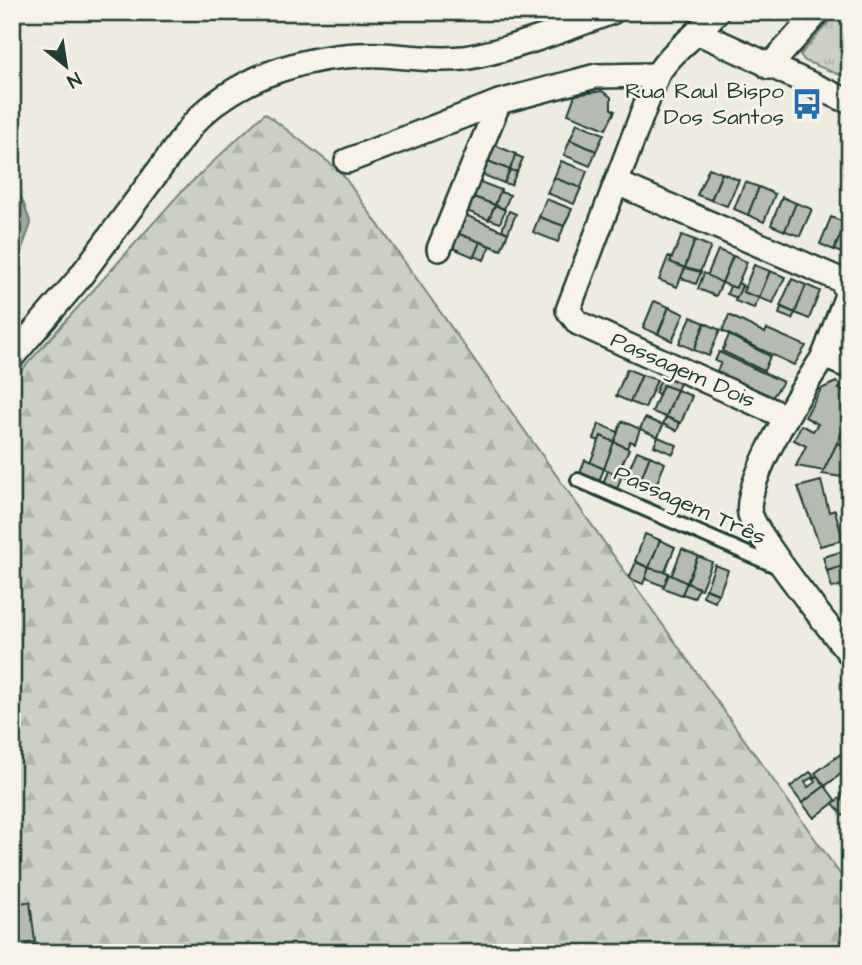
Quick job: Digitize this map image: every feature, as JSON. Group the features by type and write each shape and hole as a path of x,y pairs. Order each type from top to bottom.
{"street":[{"path":"12,357 76,281 193,124 209,106 230,92 253,80 317,61 381,55 464,58 612,12"},
{"path":"716,12 699,33 673,53 657,75 617,183 843,281 847,295 824,356 786,417 750,499 750,514 785,570 850,654"},
{"path":"769,67 818,12"},
{"path":"699,33 850,102"},
{"path":"347,162 499,102 596,76 657,75"},
{"path":"439,249 499,102"},
{"name":"Passagem Dois","path":"617,183 569,300 568,310 578,323 786,417"},
{"path":"824,356 850,367"}],"lane":[{"name":"Passagem Três","path":"578,480 785,570"}],"green space":[{"path":"837,12 850,12 850,79 805,61 800,55"},
{"path":"265,113 340,171 850,888 850,953 21,953 12,912 12,381 181,192"}],"water":[{"path":"12,171 31,224 12,275"}],"building":[{"path":"602,91 611,97 611,109 615,111 606,129 568,114 575,95"},
{"path":"577,123 604,134 596,151 570,140"},
{"path":"570,140 596,151 590,166 564,155"},
{"path":"490,143 516,154 510,170 483,159"},
{"path":"515,155 523,158 517,172 510,170"},
{"path":"483,159 510,170 504,183 478,173"},
{"path":"561,161 587,171 581,188 554,178"},
{"path":"709,168 722,173 711,200 697,195"},
{"path":"510,170 517,172 511,185 504,183"},
{"path":"722,173 739,180 727,206 711,200"},
{"path":"554,178 581,188 574,204 547,193"},
{"path":"475,180 501,190 495,205 468,195"},
{"path":"745,182 759,187 748,215 734,209"},
{"path":"759,187 775,194 764,222 748,215"},
{"path":"500,192 510,195 504,209 495,205"},
{"path":"468,195 495,205 489,220 462,209"},
{"path":"782,197 796,203 785,231 771,225"},
{"path":"546,199 572,209 564,226 539,217"},
{"path":"796,203 812,209 800,236 785,231"},
{"path":"495,205 505,210 500,223 489,219"},
{"path":"509,211 516,214 508,233 502,230"},
{"path":"458,212 508,233 501,250 449,230"},
{"path":"539,217 564,226 558,242 533,232"},
{"path":"831,217 846,223 834,250 820,244"},
{"path":"846,223 850,225 849,256 834,250"},
{"path":"454,232 480,242 474,257 448,246"},
{"path":"682,235 695,240 685,268 670,262"},
{"path":"695,240 711,247 699,274 685,268"},
{"path":"480,242 490,246 484,260 474,256"},
{"path":"718,250 733,256 722,283 707,276"},
{"path":"733,256 747,262 736,288 722,283"},
{"path":"668,257 672,258 670,262 685,268 677,287 659,280"},
{"path":"754,265 770,271 759,298 743,292"},
{"path":"685,268 701,272 696,284 681,278"},
{"path":"770,271 785,277 773,303 759,298"},
{"path":"704,273 722,283 716,296 698,289"},
{"path":"792,279 806,285 795,313 780,306"},
{"path":"738,283 742,285 737,298 727,294 730,286 736,288"},
{"path":"806,285 820,291 809,319 795,313"},
{"path":"742,286 745,287 743,292 759,298 754,308 735,301"},
{"path":"654,301 669,307 658,334 643,328"},
{"path":"669,307 684,314 672,341 658,334"},
{"path":"781,307 795,313 792,319 779,314"},
{"path":"729,315 765,333 767,329 806,346 794,365 722,331"},
{"path":"691,317 705,323 694,350 679,343"},
{"path":"705,323 720,330 709,356 694,350"},
{"path":"729,335 770,356 764,371 722,351"},
{"path":"719,352 783,382 769,402 765,400 768,395 716,373 721,363 715,361"},
{"path":"627,369 642,375 630,402 616,396"},
{"path":"665,369 683,377 677,390 663,385 659,394 655,393"},
{"path":"642,375 657,380 645,408 630,402"},
{"path":"836,382 841,385 839,389 850,392 850,417 824,471 796,466 806,446 794,440 801,425 813,431 818,424 805,417 821,389"},
{"path":"663,385 677,390 666,417 652,412"},
{"path":"677,390 692,396 681,423 666,417"},
{"path":"666,417 680,423 677,431 663,424"},
{"path":"645,418 663,425 658,437 640,429"},
{"path":"622,421 640,429 635,443 630,441 627,448 614,442"},
{"path":"599,424 618,432 614,442 601,436 599,441 594,439"},
{"path":"601,436 614,442 604,469 590,463"},
{"path":"658,437 677,445 673,454 654,446"},
{"path":"614,442 629,449 617,475 604,469"},
{"path":"837,443 850,448 849,478 822,474"},
{"path":"637,451 650,456 639,484 625,478"},
{"path":"650,456 665,463 654,490 639,484"},
{"path":"585,460 604,469 599,481 580,473"},
{"path":"608,471 622,475 617,489 603,483"},
{"path":"821,481 829,512 835,510 843,540 820,546 798,487"},
{"path":"645,534 660,540 649,568 635,561"},
{"path":"660,540 675,547 664,574 649,568"},
{"path":"682,549 698,556 687,583 671,577"},
{"path":"850,549 850,564 827,571 823,557"},
{"path":"698,556 712,562 701,589 687,583"},
{"path":"636,562 649,568 643,584 629,578"},
{"path":"850,564 850,583 832,588 827,571"},
{"path":"715,565 728,570 719,594 706,589"},
{"path":"649,568 669,573 664,586 645,579"},
{"path":"669,574 687,583 682,595 663,588"},
{"path":"687,583 699,588 694,598 682,594"},
{"path":"705,589 718,594 715,602 703,596"},
{"path":"850,747 850,767 825,786 815,773"},
{"path":"810,772 814,776 805,782 808,787 816,782 813,779 817,776 825,786 802,803 790,787"},
{"path":"825,786 836,801 814,818 802,803"},
{"path":"850,791 850,811 843,816 833,803"},
{"path":"30,902 35,942 15,945 12,903"}],"place":[{"name":"Rua Raul Bispo Dos Santos","path":"807,104"}]}
